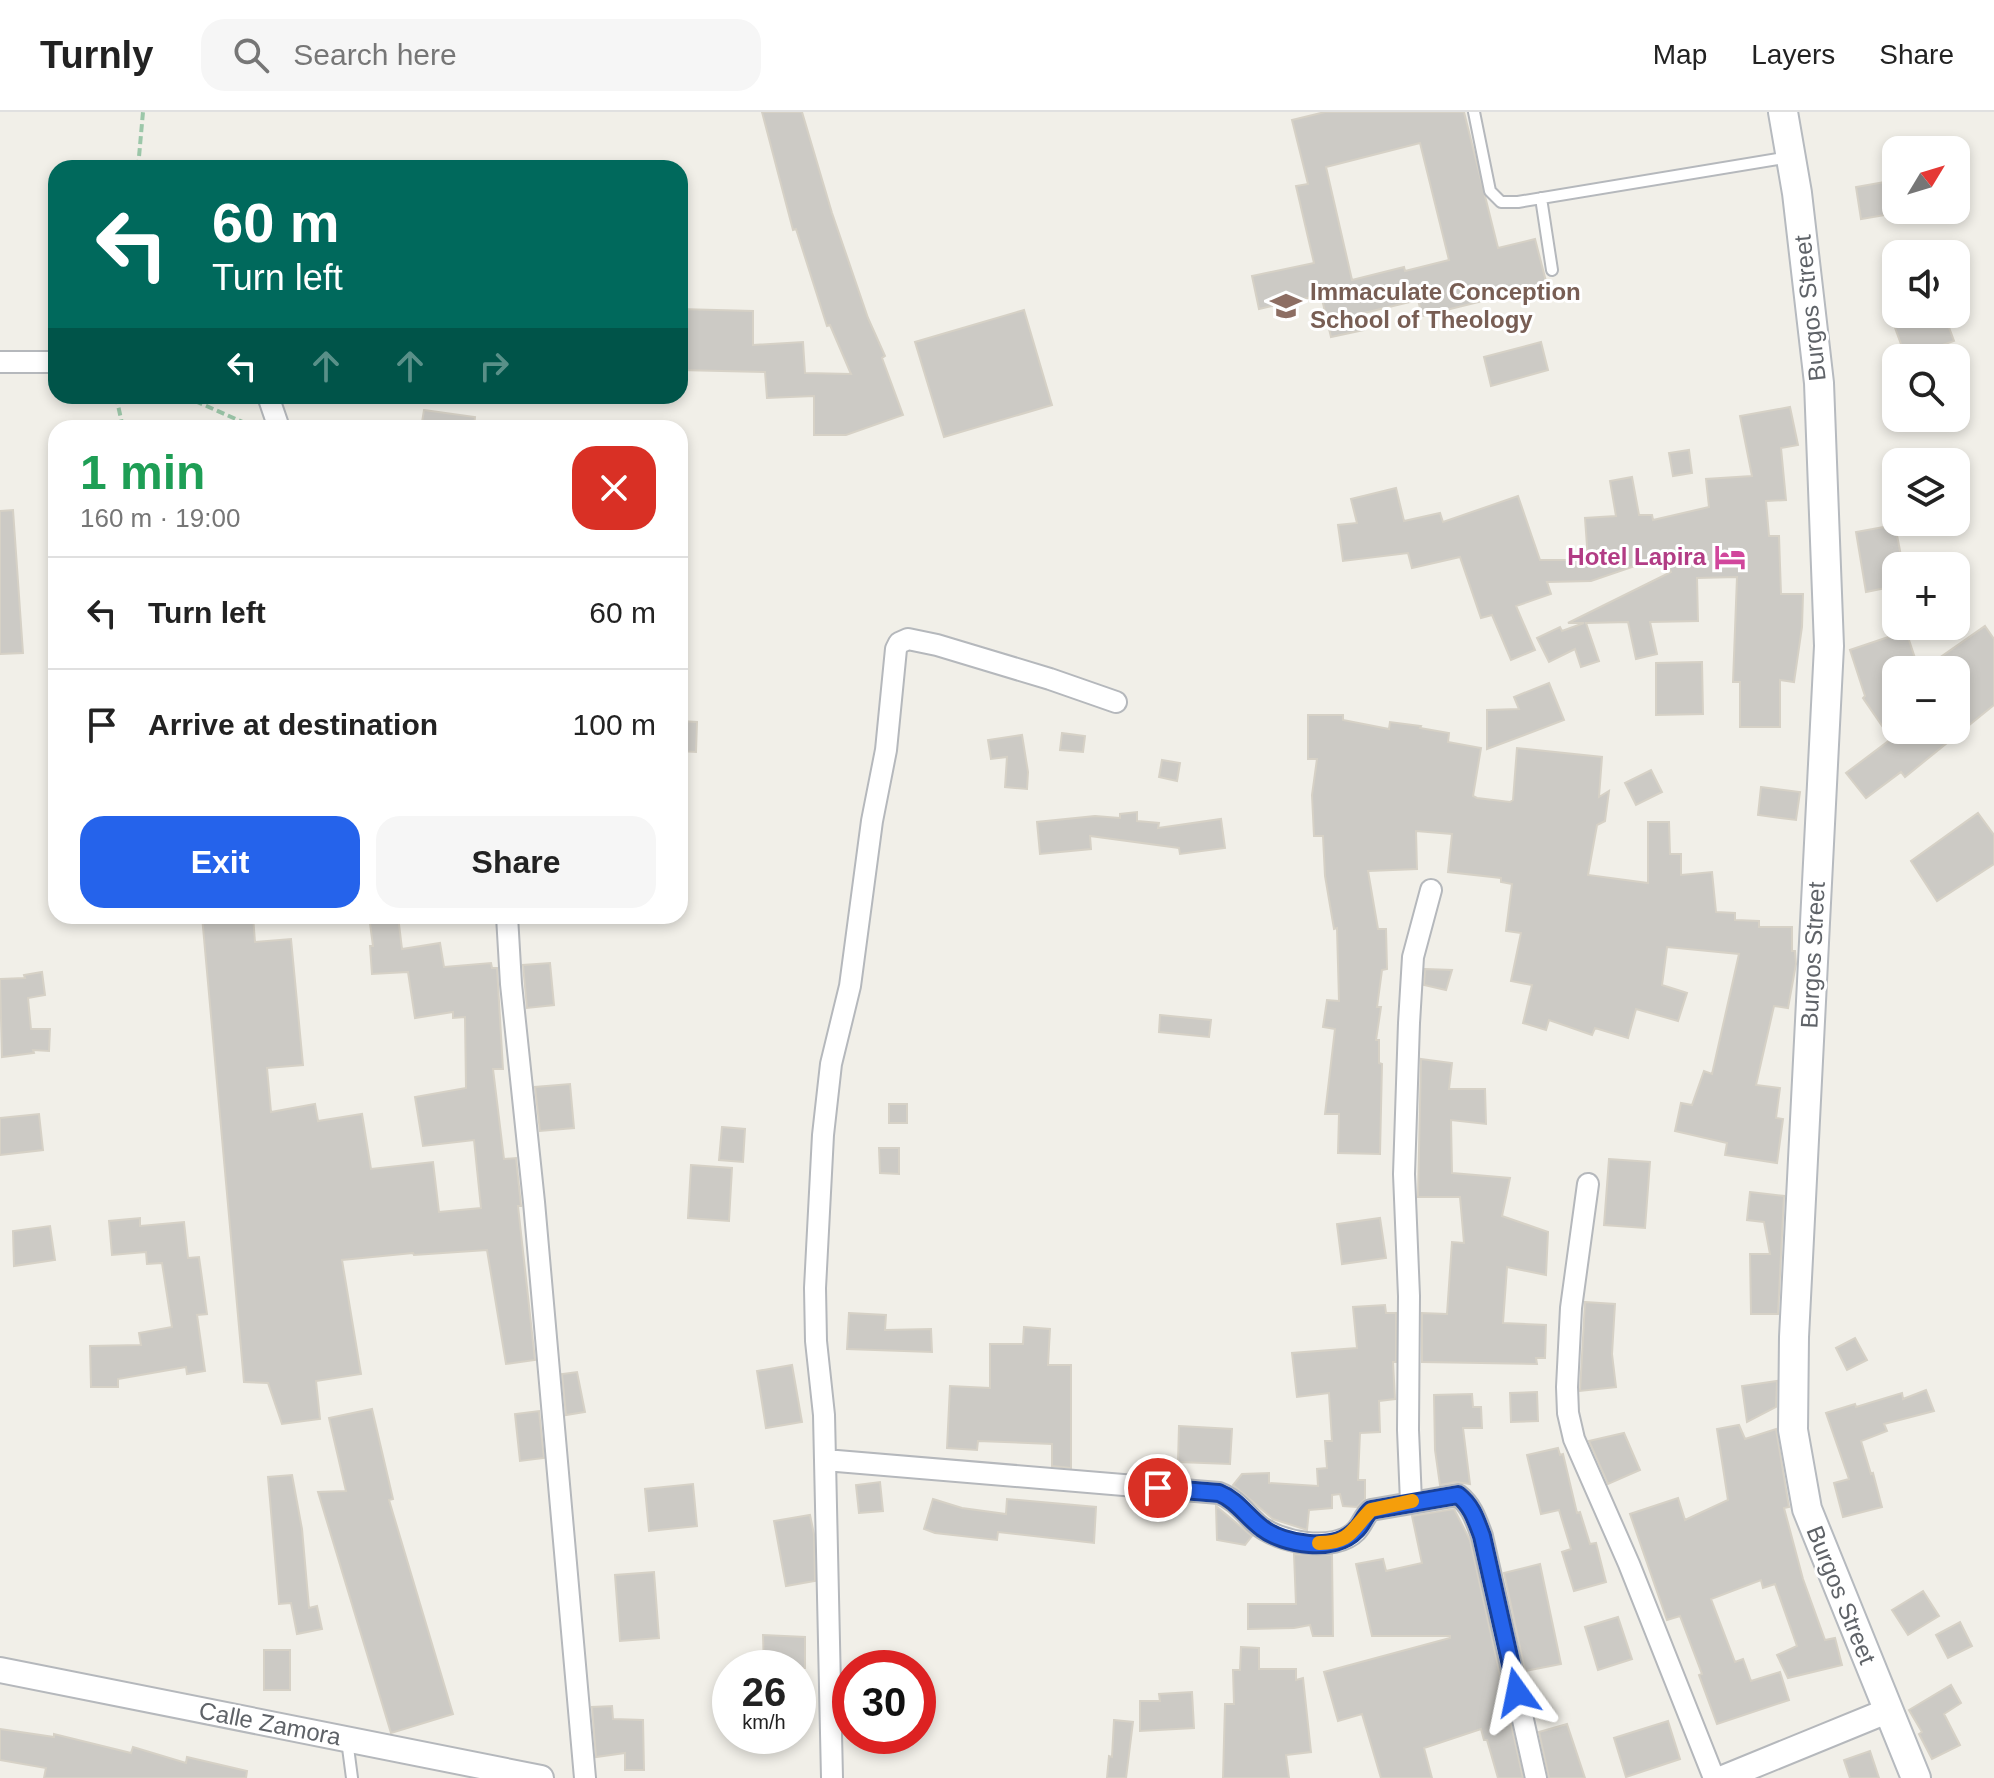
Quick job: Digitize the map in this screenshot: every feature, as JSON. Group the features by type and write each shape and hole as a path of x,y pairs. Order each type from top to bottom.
{"main road":[{"name":"Burgos Street","path":"1783,112 1792,156 1819,383 1829,646 1794,1337 1793,1430 1807,1509 1916,1778"}],"street":[{"path":"0,362 48,362"},
{"path":"832,1778 824,1415 816,1341 815,1288 823,1135 831,1064 850,986 872,821 886,750 896,649 899,643 908,639 937,645 1116,702"},
{"path":"1411,1502 1404,1174 1413,957 1431,890"},
{"path":"507,924 585,1778"},
{"path":"1588,1184 1571,1308 1568,1413 1574,1439 1629,1564 1714,1778"},
{"path":"825,1460 1219,1493 1228,1497 1273,1536 1324,1544 1356,1531 1371,1510 1458,1495 1474,1514 1492,1577 1536,1778"},
{"name":"Calle Zamora","path":"0,1670 541,1778"},
{"path":"1723,1778 1887,1711"}],"lane":[{"path":"1474,112 1490,191 1501,202 1518,202 1792,156"},
{"path":"1541,198 1552,270"},
{"path":"347,1739 352,1778"}],"path":[{"path":"139,160 143,112"},
{"path":"202,404 238,420"}],"building":[{"path":"762,112 802,112 832,213 868,318 885,356 882,358 903,415 846,435 814,435 814,396 767,398 765,372 688,370 688,309 753,311 753,345 803,342 805,373 851,374 830,325 827,326 796,229 793,230"},
{"path":"1325,112 1464,112 1498,248 1535,239 1547,285 1422,316 1418,300 1360,314 1364,330 1331,337 1321,295 1259,309 1252,276 1314,263 1296,186 1308,184 1292,120","holes":["1420,143 1449,260 1352,280 1326,167"]},
{"path":"1882,183 1882,216 1861,219 1856,187"},
{"path":"1024,310 1052,405 944,437 915,342"},
{"path":"1895,328 1949,328 1954,341 1946,344 1901,344"},
{"path":"1541,342 1548,370 1491,386 1484,357"},
{"path":"1790,407 1798,445 1781,448 1786,500 1766,501 1769,536 1779,536 1781,594 1803,594 1794,682 1780,680 1780,727 1740,727 1740,682 1733,682 1737,577 1697,578 1698,621 1650,622 1657,654 1636,659 1628,622 1586,623 1599,661 1581,667 1575,649 1549,662 1537,638 1560,627 1562,631 1584,623 1568,623 1671,572 1664,556 1591,581 1547,582 1551,594 1516,606 1535,650 1511,660 1492,615 1481,618 1460,557 1412,568 1408,553 1343,561 1338,525 1357,523 1351,499 1396,488 1404,521 1440,513 1443,522 1518,496 1540,560 1588,560 1585,518 1616,516 1610,481 1632,477 1639,515 1652,515 1653,520 1709,507 1706,479 1752,476 1740,416"},
{"path":"424,410 475,417 475,420 422,420"},
{"path":"1689,450 1692,473 1673,476 1669,453"},
{"path":"13,510 23,653 0,654 0,511"},
{"path":"1882,527 1882,536 1897,536 1900,552 1882,552 1882,589 1866,592 1856,532"},
{"path":"1985,626 1994,639 1994,705 1970,724 1970,656 1942,656 1965,640 1970,640 1970,636"},
{"path":"1882,639 1909,640 1914,656 1882,656 1882,726 1863,698 1865,696 1850,650"},
{"path":"1702,662 1703,714 1656,715 1656,663"},
{"path":"1549,683 1564,720 1487,749 1487,710 1519,709 1514,697"},
{"path":"1308,715 1343,715 1343,720 1389,729 1390,722 1421,726 1449,733 1448,742 1481,748 1473,796 1477,798 1513,800 1517,748 1602,757 1599,797 1609,791 1605,821 1597,825 1588,875 1648,883 1648,822 1669,822 1670,854 1681,854 1681,875 1712,872 1716,912 1735,913 1735,920 1759,921 1759,927 1792,927 1792,951 1795,951 1796,964 1788,1008 1774,1006 1756,1085 1780,1088 1776,1118 1783,1119 1777,1163 1725,1155 1727,1143 1675,1131 1681,1103 1692,1105 1704,1071 1712,1074 1739,954 1667,947 1662,985 1687,993 1678,1021 1636,1009 1628,1038 1595,1028 1592,1035 1549,1020 1546,1030 1523,1023 1532,985 1511,981 1521,933 1506,931 1512,884 1501,882 1501,878 1448,872 1452,834 1416,831 1417,869 1368,871 1378,929 1386,929 1387,969 1382,970 1376,1040 1379,1040 1379,1063 1382,1064 1380,1154 1338,1153 1339,1114 1325,1114 1335,1029 1323,1027 1327,1000 1339,1001 1337,928 1334,929 1325,876 1323,836 1314,836 1312,795 1317,759 1308,759"},
{"path":"688,721 697,722 696,752 688,752"},
{"path":"1062,733 1085,736 1083,752 1060,750"},
{"path":"1022,735 1028,772 1027,789 1005,787 1007,757 991,759 988,740"},
{"path":"1884,744 1946,744 1905,777 1901,772 1866,798 1846,773"},
{"path":"1162,760 1180,763 1177,781 1159,777"},
{"path":"1651,770 1662,792 1636,805 1625,783"},
{"path":"1761,787 1800,792 1796,820 1758,815"},
{"path":"1137,812 1137,821 1159,823 1158,828 1221,819 1225,848 1180,854 1179,848 1090,836 1091,849 1040,854 1037,822 1095,816 1120,818 1120,814"},
{"path":"1978,813 1994,835 1994,864 1937,901 1911,861"},
{"path":"203,924 254,924 255,942 291,939 303,1065 267,1068 271,1112 315,1104 318,1121 362,1114 371,1169 433,1162 439,1212 481,1208 474,1140 423,1146 415,1097 466,1088 465,1017 453,1018 453,1012 415,1018 408,972 372,974 370,924 399,924 402,949 440,943 444,967 491,963 492,968 497,968 503,1069 493,1069 504,1159 516,1158 521,1206 518,1206 535,1360 506,1364 487,1250 413,1253 342,1260 361,1374 316,1381 320,1419 282,1424 268,1383 244,1382"},
{"path":"550,963 554,1005 527,1008 523,965"},
{"path":"1425,969 1452,970 1446,990 1424,985"},
{"path":"42,972 45,995 28,998 31,1029 50,1029 49,1051 33,1050 34,1053 2,1057 0,979 25,978 24,975"},
{"path":"1160,1015 1211,1020 1209,1037 1159,1032"},
{"path":"1421,1059 1452,1063 1449,1089 1485,1089 1486,1124 1451,1120 1452,1173 1510,1178 1502,1216 1548,1232 1546,1275 1507,1267 1503,1323 1546,1325 1545,1358 1536,1358 1537,1364 1422,1362 1422,1313 1447,1314 1452,1242 1464,1243 1460,1197 1418,1197"},
{"path":"570,1084 574,1128 540,1131 535,1087"},
{"path":"889,1104 907,1104 907,1123 889,1123"},
{"path":"39,1114 43,1150 0,1155 0,1118"},
{"path":"722,1127 745,1129 743,1162 719,1160"},
{"path":"879,1148 899,1148 899,1174 880,1173"},
{"path":"1609,1159 1650,1162 1645,1228 1604,1225"},
{"path":"691,1165 732,1168 729,1221 688,1218"},
{"path":"1750,1192 1784,1196 1778,1314 1751,1314 1750,1254 1770,1254 1764,1222 1747,1220"},
{"path":"140,1218 140,1226 184,1222 188,1258 199,1257 207,1314 197,1315 205,1371 187,1374 186,1367 118,1379 118,1387 91,1387 90,1346 141,1345 139,1333 172,1327 162,1263 147,1264 146,1252 112,1255 109,1221"},
{"path":"1380,1218 1386,1258 1342,1264 1337,1224"},
{"path":"50,1226 55,1260 14,1266 13,1231"},
{"path":"1585,1302 1615,1304 1612,1354 1616,1387 1580,1391"},
{"path":"1385,1305 1386,1313 1396,1313 1396,1362 1393,1362 1395,1399 1379,1401 1380,1432 1360,1433 1358,1480 1365,1480 1365,1499 1357,1507 1343,1506 1340,1494 1332,1495 1332,1508 1309,1510 1307,1530 1273,1519 1233,1485 1242,1474 1269,1473 1269,1483 1318,1486 1317,1469 1327,1468 1325,1441 1332,1441 1329,1393 1297,1397 1292,1353 1357,1348 1353,1307"},
{"path":"849,1313 886,1315 885,1330 931,1329 932,1352 847,1349"},
{"path":"1024,1327 1050,1329 1048,1365 1071,1365 1071,1468 1052,1466 1052,1444 978,1441 977,1450 947,1448 950,1386 990,1388 990,1344 1023,1344"},
{"path":"1855,1338 1867,1360 1847,1370 1836,1348"},
{"path":"792,1365 802,1422 766,1428 757,1371"},
{"path":"577,1372 585,1412 566,1415 562,1374"},
{"path":"1777,1381 1776,1407 1747,1422 1742,1386"},
{"path":"1926,1390 1934,1411 1884,1424 1887,1431 1861,1441 1882,1507 1843,1517 1834,1483 1849,1479 1826,1413 1902,1393 1903,1399"},
{"path":"1537,1392 1538,1421 1511,1422 1510,1393"},
{"path":"1472,1394 1473,1407 1481,1407 1482,1428 1463,1428 1470,1484 1456,1482 1440,1485 1435,1450 1434,1395"},
{"path":"372,1409 393,1499 389,1500 453,1714 391,1733 318,1492 346,1491 329,1418"},
{"path":"539,1411 544,1458 520,1461 515,1414"},
{"path":"1739,1425 1745,1439 1776,1429 1789,1507 1784,1508 1803,1579 1825,1640 1835,1638 1842,1665 1788,1678 1777,1655 1797,1646 1775,1584 1763,1588 1761,1580 1711,1599 1735,1662 1743,1659 1751,1681 1780,1672 1789,1700 1717,1724 1680,1616 1667,1620 1630,1514 1678,1498 1685,1520 1728,1500 1717,1429"},
{"path":"1179,1426 1232,1429 1230,1464 1178,1462"},
{"path":"1624,1433 1640,1470 1608,1484 1589,1441"},
{"path":"1558,1448 1560,1455 1563,1454 1577,1513 1580,1512 1590,1544 1596,1543 1606,1582 1574,1591 1562,1552 1571,1549 1559,1510 1541,1514 1527,1455"},
{"path":"292,1475 302,1529 309,1608 317,1606 322,1629 297,1634 291,1603 279,1604 268,1477"},
{"path":"880,1482 883,1511 859,1513 856,1485"},
{"path":"693,1484 697,1526 649,1531 645,1489"},
{"path":"933,1499 962,1508 1006,1514 1007,1499 1096,1507 1094,1543 998,1532 997,1540 935,1533 924,1529"},
{"path":"1216,1506 1252,1536 1245,1545 1217,1540"},
{"path":"1454,1509 1470,1540 1523,1778 1498,1778 1481,1729 1424,1748 1432,1778 1381,1778 1362,1714 1338,1721 1324,1672 1450,1638 1372,1636 1356,1564 1383,1559 1386,1571 1422,1563 1412,1516"},
{"path":"810,1515 814,1534 815,1581 786,1586 774,1521"},
{"path":"1294,1554 1332,1555 1333,1636 1313,1636 1310,1625 1248,1629 1248,1604 1296,1604"},
{"path":"1540,1564 1561,1664 1525,1671 1504,1573"},
{"path":"654,1572 659,1638 620,1641 615,1575"},
{"path":"1923,1591 1939,1616 1908,1635 1892,1610"},
{"path":"1618,1617 1632,1659 1598,1670 1585,1627"},
{"path":"1960,1622 1972,1646 1948,1658 1936,1635"},
{"path":"763,1635 805,1637 805,1650 763,1650"},
{"path":"1241,1647 1259,1648 1259,1669 1296,1669 1296,1680 1303,1678 1311,1752 1286,1755 1289,1778 1223,1778 1225,1704 1234,1704 1233,1670 1240,1670"},
{"path":"264,1650 290,1650 290,1690 264,1690"},
{"path":"1951,1685 1961,1703 1944,1714 1960,1745 1932,1759 1919,1734 1922,1732 1909,1710"},
{"path":"1192,1692 1194,1728 1140,1731 1140,1701 1160,1701 1159,1694"},
{"path":"612,1706 613,1719 643,1720 644,1770 625,1770 625,1753 596,1757 592,1707"},
{"path":"1114,1720 1133,1722 1126,1778 1107,1778 1109,1756 1112,1757"},
{"path":"1668,1721 1680,1759 1626,1777 1614,1738"},
{"path":"1567,1724 1585,1778 1549,1778 1539,1732"},
{"path":"0,1729 54,1737 54,1734 131,1753 133,1747 186,1763 187,1757 247,1771 246,1778 44,1778 46,1768 0,1760"},
{"path":"1870,1751 1879,1778 1850,1778 1844,1760"}],"slow traffic":[{"path":"1319,1543 1342,1539 1356,1531 1371,1510 1412,1501"}],"place":[{"name":"Immaculate Conception School of Theology","path":"1286,306"},
{"name":"Hotel Lapira","path":"1730,557"}],"route":[{"path":"1158,1488 1219,1493 1228,1497 1273,1536 1324,1544 1356,1531 1371,1510 1458,1495 1467,1502 1482,1536 1517,1692"}]}
